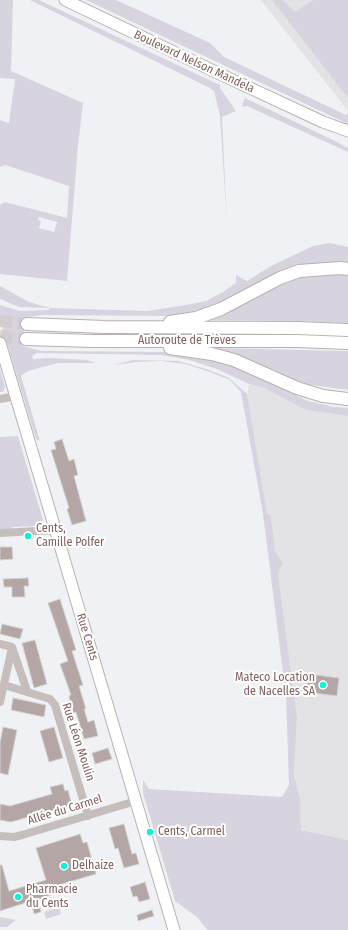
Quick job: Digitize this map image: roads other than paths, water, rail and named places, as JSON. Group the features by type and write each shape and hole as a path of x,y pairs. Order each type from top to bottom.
{"highway":[{"path":"104,327 173,322 196,318 221,309 280,278 299,271 333,268 348,269"},
{"name":"Autoroute de Trèves","path":"27,324 104,327 296,328 348,330"},
{"name":"Autoroute de Trèves","path":"26,339 348,343"},
{"path":"40,340 95,347 161,347 202,351 234,360 297,388 323,396 348,399"}],"main road":[{"name":"Boulevard Nelson Mandela","path":"65,0 323,122 348,131"},
{"name":"Boulevard Nelson Mandela","path":"323,122 348,139"},
{"name":"Rue Cents","path":"0,343 174,930"}],"street":[{"path":"0,399 16,396"},
{"path":"0,533 55,530"},
{"path":"0,644 12,647"},
{"path":"0,702 12,647"},
{"path":"12,647 27,691"},
{"name":"Rue Léon Moulin","path":"4,685 50,699 55,705 88,816"},
{"name":"Allée du Carmel","path":"0,836 14,837 22,835 136,801"}],"tunnel":[{"path":"0,321 27,324"},
{"path":"0,336 26,339"}],"place":[{"name":"Cents, Camille Polfer","path":"28,536"},
{"name":"Mateco Location de Nacelles SA","path":"323,685"},
{"name":"Cents, Carmel","path":"150,832"},
{"name":"Delhaize","path":"64,866"},
{"name":"Pharmacie du Cents","path":"18,897"}]}
